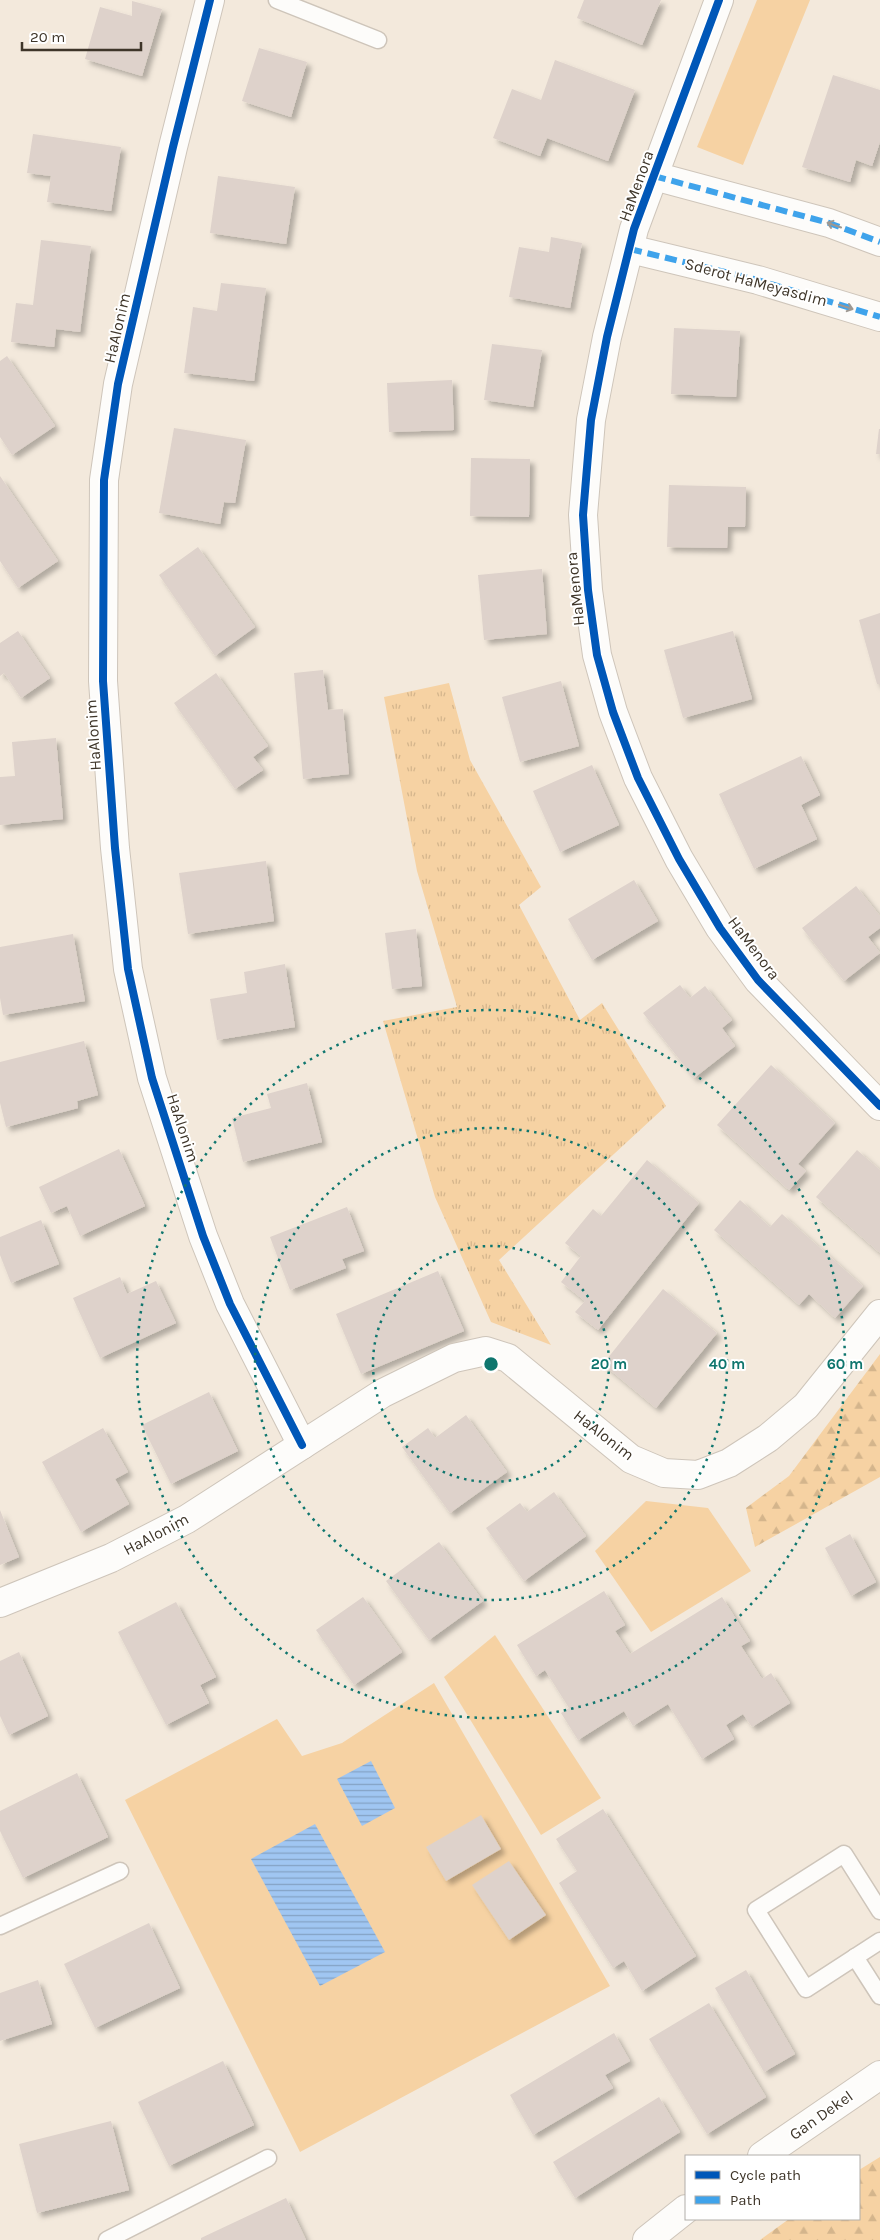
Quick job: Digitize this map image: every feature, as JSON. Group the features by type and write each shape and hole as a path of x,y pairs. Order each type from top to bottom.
{"street":[{"name":"HaAlonim","path":"210,0 173,147 118,384 104,480 104,691 114,848 128,969 152,1078 203,1236 230,1304 302,1445"},
{"name":"HaMenora","path":"718,0 634,229 607,337 591,420 583,515 588,590 597,655 612,712 642,786 679,859 720,928 758,980 880,1106"},
{"path":"654,176 829,224 880,242"},
{"name":"Sderot HaMeyasdim","path":"630,249 758,280 880,317"},
{"name":"HaAlonim","path":"0,1603 111,1558 187,1519 383,1393 454,1358 486,1351 508,1358 631,1459 664,1473 698,1476 729,1463 768,1438 806,1406 880,1314"},
{"name":"Gan Dekel","path":"763,2155 880,2076"},
{"path":"654,2233 685,2210"}],"lane":[{"path":"277,0 378,40"},
{"path":"880,1910 844,1854 756,1910 806,1989 880,1941"},
{"path":"0,1926 120,1871"},
{"path":"855,1957 880,1996"},
{"path":"107,2240 268,2158"},
{"path":"637,2240 654,2233"}],"green space":[{"path":"757,0 810,0 743,165 697,147"},
{"path":"449,683 470,760 541,887 519,905 580,1020 602,1003 666,1106 499,1260 551,1345 491,1322 435,1197 383,1021 457,1007 417,871 384,697"},
{"path":"880,1354 880,1477 755,1547 746,1508 789,1476"},
{"path":"646,1501 708,1508 751,1571 651,1632 595,1551"},
{"path":"495,1635 601,1798 541,1835 444,1677"},
{"path":"434,1683 610,1986 300,2152 125,1800 277,1719 302,1756 342,1743"},
{"path":"880,2157 880,2240 760,2240 788,2220 860,2220 860,2169"}],"water":[{"path":"371,1761 395,1808 362,1826 337,1779"},
{"path":"315,1824 385,1952 320,1986 251,1859"}],"building":[{"path":"584,0 661,0 642,45 577,18"},
{"path":"132,1 162,9 142,76 85,59 100,7 132,16"},
{"path":"259,48 307,62 291,117 242,101"},
{"path":"555,60 635,90 608,161 547,138 540,156 493,138 512,89 541,100"},
{"path":"833,75 880,90 880,142 872,166 856,160 850,182 802,167"},
{"path":"33,134 121,147 111,211 47,202 51,176 27,173"},
{"path":"218,176 295,187 286,244 210,233"},
{"path":"551,237 582,243 570,308 509,297 519,247 549,252"},
{"path":"41,240 91,246 80,332 56,329 54,347 11,342 16,303 33,305"},
{"path":"221,283 266,288 254,381 184,373 193,307 217,311"},
{"path":"674,328 740,331 736,397 671,394"},
{"path":"492,344 542,350 533,407 484,400"},
{"path":"7,356 55,426 12,455 0,437 0,361"},
{"path":"452,380 454,430 389,432 387,383"},
{"path":"174,428 246,440 235,503 224,502 220,524 159,513"},
{"path":"879,429 880,454 876,454"},
{"path":"471,458 530,459 529,517 470,516"},
{"path":"0,476 58,561 18,588 0,561"},
{"path":"669,485 746,487 745,527 728,527 727,548 667,547"},
{"path":"198,547 255,627 215,656 159,575"},
{"path":"542,569 547,634 484,640 478,575"},
{"path":"880,613 880,684 877,684 859,620"},
{"path":"18,631 50,678 21,698 4,673 0,676 0,643"},
{"path":"733,631 752,699 683,718 664,650"},
{"path":"323,670 328,710 343,709 349,774 303,779 294,673"},
{"path":"216,673 268,746 253,757 263,770 235,789 174,703"},
{"path":"561,681 579,746 520,762 502,697"},
{"path":"56,738 63,819 0,825 0,777 15,776 12,742"},
{"path":"801,756 820,795 801,805 817,839 754,869 719,794"},
{"path":"592,765 619,825 560,852 533,791"},
{"path":"266,861 274,921 188,934 179,873"},
{"path":"634,880 658,921 592,960 568,919"},
{"path":"856,886 880,916 880,928 868,937 880,953 844,981 802,928"},
{"path":"416,929 422,986 392,989 385,933"},
{"path":"73,934 85,1001 3,1015 0,998 0,947"},
{"path":"285,964 295,1027 217,1040 210,999 247,993 244,972"},
{"path":"680,985 690,998 705,986 732,1020 722,1028 735,1046 694,1078 643,1013"},
{"path":"84,1041 98,1095 77,1101 78,1108 6,1127 0,1103 0,1062"},
{"path":"771,1065 835,1123 798,1164 806,1171 789,1190 717,1125"},
{"path":"307,1083 322,1142 243,1162 232,1118 271,1108 267,1094"},
{"path":"119,1149 145,1206 80,1236 67,1206 51,1213 39,1187"},
{"path":"857,1150 880,1170 880,1253 816,1197"},
{"path":"647,1160 699,1203 598,1330 575,1312 585,1301 561,1282 581,1256 565,1243 593,1209 601,1216"},
{"path":"740,1200 770,1227 782,1214 863,1286 835,1318 809,1294 799,1305 714,1230"},
{"path":"347,1207 364,1251 342,1259 346,1268 290,1290 270,1237"},
{"path":"41,1220 59,1264 11,1283 0,1255 0,1237"},
{"path":"438,1271 464,1331 361,1374 336,1314"},
{"path":"120,1277 127,1294 156,1281 176,1323 100,1358 73,1298"},
{"path":"663,1289 717,1333 656,1408 603,1364"},
{"path":"209,1392 238,1451 171,1484 142,1425"},
{"path":"466,1415 507,1472 450,1513 402,1447 428,1428 435,1438"},
{"path":"103,1428 128,1472 115,1479 129,1504 81,1532 42,1462"},
{"path":"554,1492 586,1536 524,1581 486,1528 520,1503 527,1512"},
{"path":"0,1510 19,1557 0,1565"},
{"path":"850,1534 876,1582 851,1596 825,1548"},
{"path":"439,1542 483,1601 429,1640 386,1581"},
{"path":"604,1591 625,1625 615,1631 630,1654 722,1597 750,1641 741,1646 762,1679 771,1673 790,1703 752,1727 743,1714 726,1725 734,1739 702,1759 668,1704 633,1726 624,1711 578,1740 561,1713 569,1708 545,1670 536,1676 517,1645"},
{"path":"363,1597 402,1652 354,1685 316,1630"},
{"path":"176,1602 216,1677 200,1685 209,1703 166,1725 118,1632"},
{"path":"19,1652 48,1716 9,1735 0,1716 0,1661"},
{"path":"77,1773 108,1837 23,1878 0,1831 0,1811"},
{"path":"603,1809 696,1956 642,1991 624,1961 613,1968 559,1883 577,1871 556,1839"},
{"path":"481,1815 501,1849 446,1881 426,1847"},
{"path":"509,1861 546,1915 509,1940 472,1885"},
{"path":"149,1923 180,1988 95,2028 64,1964"},
{"path":"746,1970 795,2054 764,2072 715,1988"},
{"path":"38,1980 52,2024 0,2041 0,1993"},
{"path":"709,2003 766,2097 707,2134 649,2039"},
{"path":"614,2033 630,2061 605,2075 613,2088 533,2135 510,2095"},
{"path":"223,2061 254,2125 169,2166 138,2102"},
{"path":"659,2097 680,2132 575,2198 553,2162"},
{"path":"111,2121 129,2190 37,2213 19,2144"},
{"path":"286,2198 306,2240 201,2240 201,2238"}],"marked path":[{"path":"654,176 829,223 880,242"},
{"path":"630,249 758,280 880,317"}],"cycle path":[{"path":"210,0 173,147 118,384 104,480 103,681 115,848 128,969 152,1078 203,1236 230,1304 302,1445"},
{"path":"719,0 634,229 607,337 591,420 583,515 588,590 597,655 613,712 638,778 679,859 720,928 758,980 880,1106"}]}
